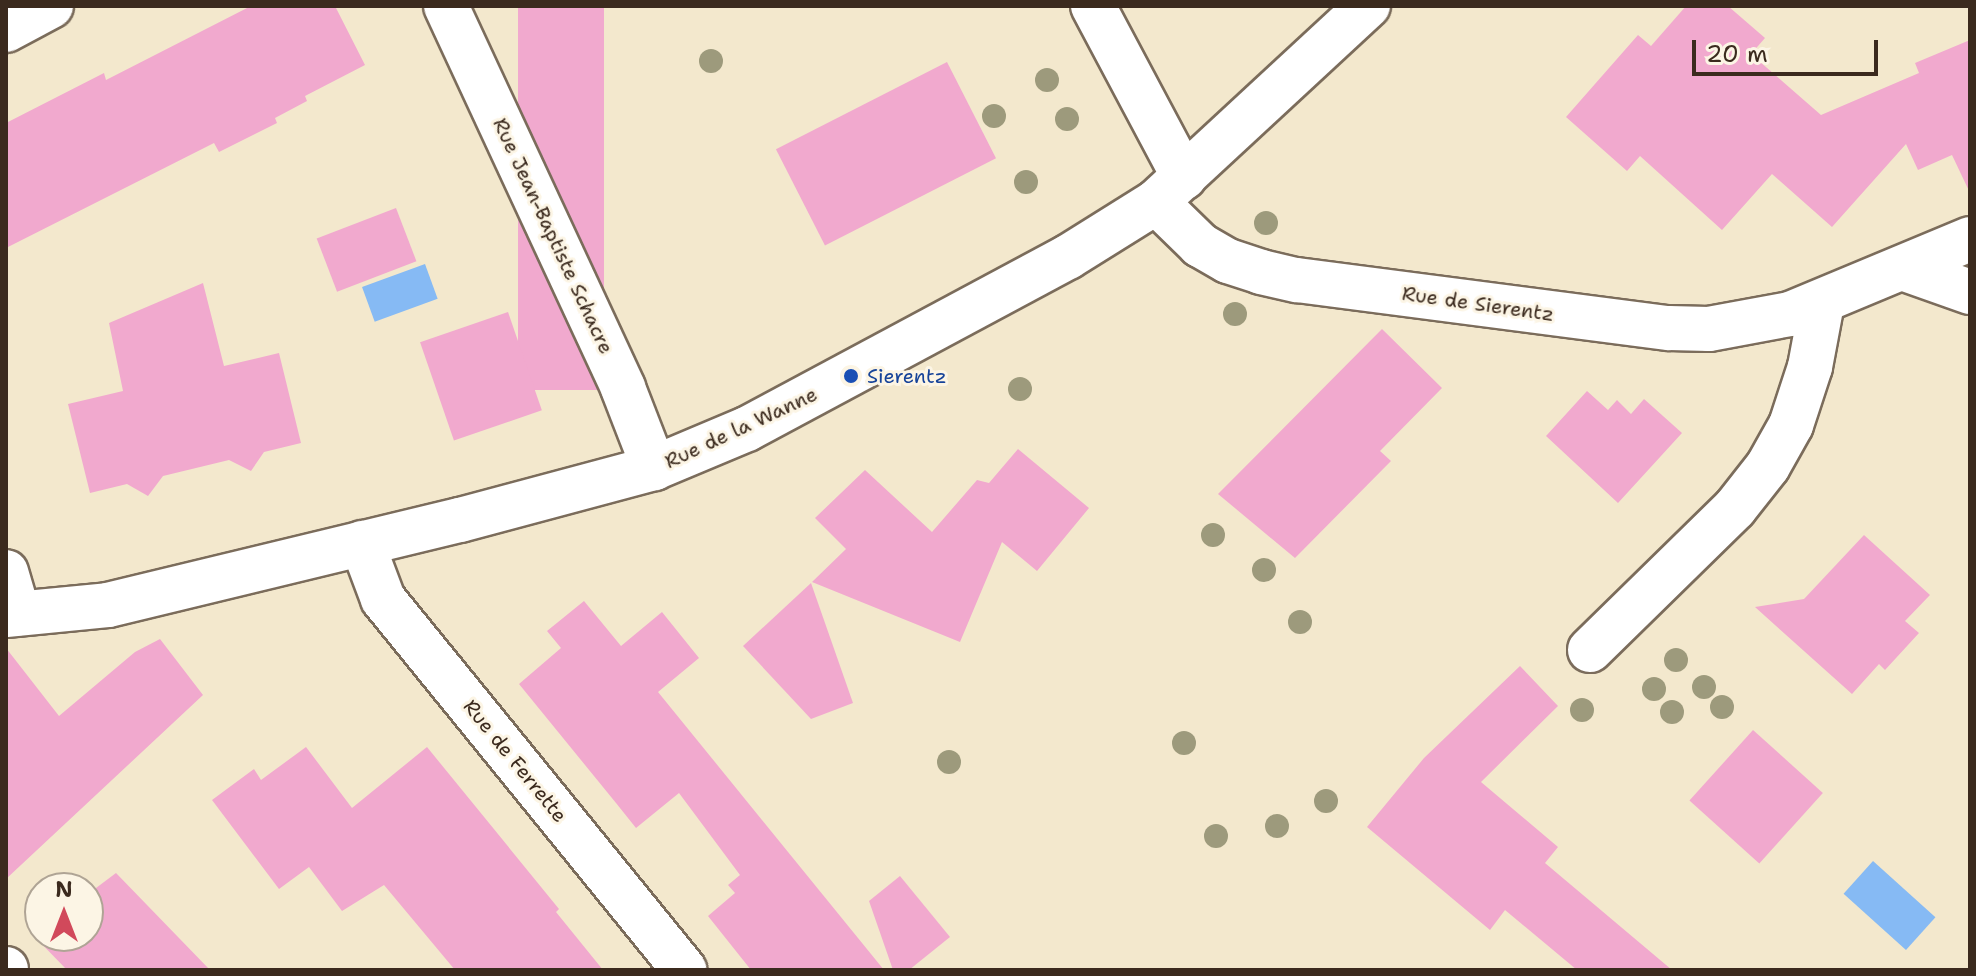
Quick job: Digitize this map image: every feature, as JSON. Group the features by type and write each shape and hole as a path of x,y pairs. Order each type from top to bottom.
{"street":[{"path":"6,30 51,6"},
{"name":"Rue Jean-Baptiste Schacre","path":"446,6 623,388 654,468"},
{"name":"Rue de Sierentz","path":"1093,6 1170,189 1200,245 1228,261 1297,280 1669,328 1709,329 1751,324 1822,303 1970,239"},
{"name":"Rue de la Wanne","path":"12,614 108,605 362,543 654,468 747,429 851,376 1068,257 1170,189 1368,6"},
{"path":"1905,269 1970,292"},
{"path":"1590,650 1735,508 1768,466 1791,425 1810,367 1822,303"},
{"name":"Rue de Ferrette","path":"362,543 383,599 685,970"},
{"path":"6,572 12,614"}],"water":[{"path":"425,264 438,299 375,322 362,287"},
{"path":"1873,861 1935,917 1906,950 1844,894"}],"building":[{"path":"251,6 335,6 365,65 305,96 307,101 275,118 277,123 219,152 214,143 6,248 6,123 104,73 106,80"},
{"path":"518,6 604,6 604,390 518,390"},
{"path":"1686,6 1728,6 1765,38 1751,54 1821,115 1919,73 1915,63 1970,40 1970,193 1952,155 1918,170 1906,144 1832,227 1772,174 1722,230 1640,156 1627,171 1566,117 1638,35 1651,46"},
{"path":"947,62 996,158 825,245 776,149"},
{"path":"396,208 416,261 337,292 317,238"},
{"path":"203,283 224,366 279,353 301,443 264,452 251,471 229,460 163,476 148,496 127,484 90,493 68,404 123,391 109,323"},
{"path":"508,312 542,410 454,441 420,342"},
{"path":"1382,329 1442,388 1380,451 1391,461 1295,558 1218,494"},
{"path":"1587,391 1608,410 1617,400 1631,414 1644,399 1682,433 1618,503 1546,436"},
{"path":"1018,449 1089,508 1037,571 1002,542 960,642 812,582 846,549 815,518 865,470 932,532 977,480 989,483"},
{"path":"1864,535 1930,595 1905,621 1919,633 1885,670 1879,664 1852,694 1755,607 1804,599"},
{"path":"811,583 853,703 811,719 743,646"},
{"path":"584,601 621,646 662,612 699,658 658,692 884,970 751,970 708,916 735,893 728,885 740,875 679,793 636,828 519,684 561,648 547,631"},
{"path":"160,639 203,695 6,879 6,648 59,716 135,652"},
{"path":"1520,666 1558,706 1481,782 1558,847 1545,863 1672,970 1577,970 1505,910 1490,930 1367,827 1424,758"},
{"path":"1753,730 1823,793 1759,863 1689,801"},
{"path":"306,747 352,808 427,747 559,909 556,912 603,970 455,970 384,885 342,911 309,867 279,889 212,800 254,769 261,780"},
{"path":"116,873 210,970 67,970 50,952 104,952 104,882"},
{"path":"900,876 950,937 909,970 893,970 869,901"}],"place":[{"name":"Sierentz","path":"851,376"}]}
